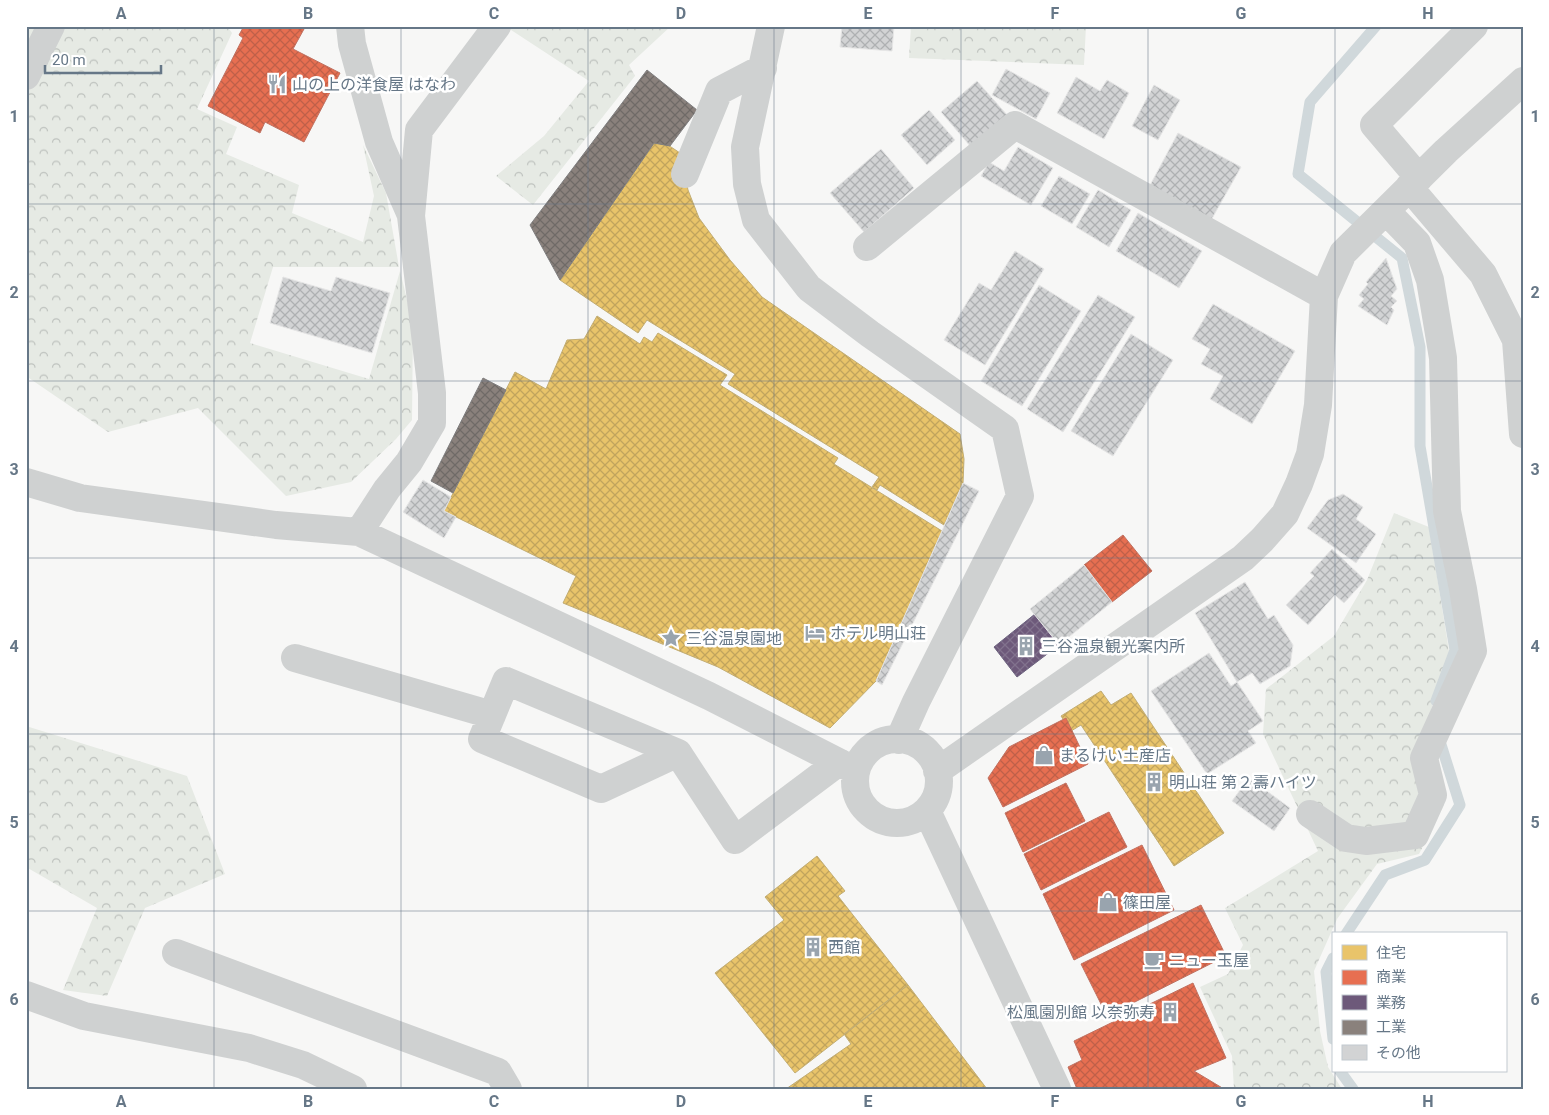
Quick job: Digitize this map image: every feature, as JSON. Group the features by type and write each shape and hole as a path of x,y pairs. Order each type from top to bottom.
{"street":[{"path":"26,76 51,26"},
{"path":"350,26 352,44 379,142 411,216"},
{"path":"359,532 387,489 410,462 432,423 432,392 411,216 419,130 496,26"},
{"path":"771,26 745,147 747,184 756,220 808,288 1005,429 1020,496 916,702 899,740"},
{"path":"1474,26 1374,126 1414,183 1483,274 1516,340 1523,434"},
{"path":"685,174 719,91 763,68"},
{"path":"937,771 1243,558 1285,514 1310,454 1318,406 1324,296 1343,253 1414,183 1523,81"},
{"path":"866,247 1015,126 1324,296"},
{"path":"1310,814 1346,838 1366,841 1415,835 1433,795 1424,758 1473,651 1447,511 1443,358 1430,280 1417,243 1386,211"},
{"path":"26,482 80,498 276,526 359,532 708,696 848,766 862,805 872,816 886,822 900,824 914,820 927,811 933,803 939,782 932,759 924,749 912,742 899,740 885,741 872,747 862,758 848,766 735,840 678,753 506,681 482,739 600,789 678,753"},
{"path":"294,658 492,715"},
{"path":"927,811 1057,1089"},
{"path":"176,953 498,1072 508,1089"},
{"path":"26,995 84,1016 249,1048 302,1065 353,1089"}],"green space":[{"path":"26,26 227,26 232,33 197,109 237,127 226,154 299,185 292,213 363,242 374,196 363,145 386,193 399,267 273,267 250,343 369,379 400,271 413,324 412,420 396,439 351,482 286,496 198,408 108,432 26,376"},
{"path":"505,26 671,26 629,65 635,76 533,205 496,176 544,136 589,81"},
{"path":"911,26 1086,26 1084,65 909,58"},
{"path":"1394,513 1429,527 1449,651 1424,733 1441,780 1444,805 1419,854 1377,864 1337,919 1314,971 1320,1031 1328,1067 1342,1089 1234,1089 1232,1056 1200,987 1228,974 1243,945 1225,908 1318,851 1263,734 1266,689 1334,636 1367,580"},
{"path":"26,726 187,776 225,874 145,908 107,996 63,990 97,908 26,867"}],"building: 住宅":[{"path":"654,143 668,145 680,153 688,190 699,218 730,260 762,297 960,434 964,459 963,483 944,525 880,485 877,490 872,487 879,477 728,384 735,374 647,320 638,333 560,280"},
{"path":"597,316 640,344 644,337 652,342 658,333 727,375 720,385 838,458 834,464 942,531 876,681 830,728 718,667 563,603 576,576 444,511 515,372 546,389 567,340 584,339"},
{"name":"明山荘 第２壽ハイツ","path":"1101,691 1111,705 1131,693 1224,833 1174,866 1081,725 1071,731 1061,716"},
{"name":"西館","path":"817,856 845,891 838,896 908,985 795,1073 715,973 784,920 765,897"},
{"path":"908,985 987,1089 786,1089 851,1044 844,1034"}],"building: 商業":[{"name":"山の上の洋食屋 はなわ","path":"244,26 298,26 304,29 293,49 340,73 304,142 265,122 260,133 208,106 243,38 239,35"},
{"path":"1123,535 1152,571 1112,602 1084,565"},
{"name":"まるけい土産店","path":"1066,718 1088,764 1003,807 988,778 1009,747"},
{"path":"1066,783 1085,821 1023,852 1005,813"},
{"path":"1109,812 1127,847 1041,890 1024,854"},
{"name":"篠田屋","path":"1142,845 1174,910 1074,960 1043,894"},
{"name":"ニュー玉屋","path":"1201,905 1226,956 1107,1016 1081,964"},
{"name":"松風園別館 以奈弥寿","path":"1193,983 1226,1058 1194,1071 1224,1089 1077,1089 1068,1067 1082,1060 1074,1041"}],"building: 業務":[{"name":"三谷温泉観光案内所","path":"1035,614 1059,645 1017,677 994,647"}],"building: 工業":[{"path":"647,70 697,110 670,146 654,143 560,280 530,225"},
{"path":"483,378 506,390 453,493 431,481"}],"building: その他":[{"path":"842,26 894,26 892,51 840,47"},
{"path":"1006,69 1050,93 1036,119 992,95"},
{"path":"1076,77 1100,91 1107,80 1129,93 1104,139 1057,113"},
{"path":"977,81 1008,116 971,147 941,112"},
{"path":"1154,85 1180,100 1158,140 1132,126"},
{"path":"929,110 955,140 927,165 901,135"},
{"path":"1178,133 1241,167 1210,222 1148,189"},
{"path":"1018,147 1053,168 1031,205 981,176 989,162 1004,171"},
{"path":"881,149 914,188 864,232 830,193"},
{"path":"1059,176 1090,194 1072,224 1041,206"},
{"path":"1098,190 1131,210 1109,247 1076,227"},
{"path":"1138,213 1202,251 1179,288 1116,251"},
{"path":"1015,251 1044,269 985,365 944,340 979,283 991,290"},
{"path":"1386,258 1397,289 1391,296 1397,301 1391,307 1394,310 1387,325 1358,306 1364,299 1359,295 1368,284 1366,282"},
{"path":"283,277 331,291 336,277 390,293 372,353 270,323"},
{"path":"1039,285 1081,311 1022,406 981,381"},
{"path":"1098,295 1135,317 1063,432 1027,409"},
{"path":"1213,304 1295,351 1252,424 1210,399 1223,376 1201,364 1210,349 1192,339"},
{"path":"1131,334 1173,360 1113,456 1071,431"},
{"path":"423,480 451,497 444,511 456,517 444,538 403,512"},
{"path":"963,483 979,491 882,685 876,681"},
{"path":"1343,494 1363,507 1356,519 1376,534 1356,563 1307,528 1328,500"},
{"path":"1332,549 1365,580 1344,603 1335,595 1308,625 1286,605 1314,576 1310,573"},
{"path":"1084,565 1112,602 1059,645 1030,609"},
{"path":"1245,582 1268,619 1274,615 1293,645 1290,666 1260,684 1252,673 1237,682 1195,613"},
{"path":"1209,653 1231,686 1237,682 1263,721 1248,731 1256,743 1207,774 1151,691"},
{"path":"1249,778 1290,808 1274,831 1232,801"}],"waterway":[{"path":"1376,26 1310,102 1298,174 1402,258 1420,347 1420,446 1455,650 1436,701"},
{"path":"1347,932 1385,875 1425,860 1460,805 1438,735"},
{"path":"1332,960 1326,972 1332,1029"},
{"path":"1341,1072 1353,1089"}],"place":[{"name":"山の上の洋食屋 はなわ","path":"277,84"},
{"name":"ホテル明山荘","path":"815,633"},
{"name":"三谷温泉園地","path":"671,638"},
{"name":"三谷温泉観光案内所","path":"1026,646"},
{"name":"まるけい土産店","path":"1044,755"},
{"name":"明山荘 第２壽ハイツ","path":"1154,782"},
{"name":"篠田屋","path":"1108,902"},
{"name":"西館","path":"813,947"},
{"name":"ニュー玉屋","path":"1154,960"},
{"name":"松風園別館 以奈弥寿","path":"1170,1012"}]}
